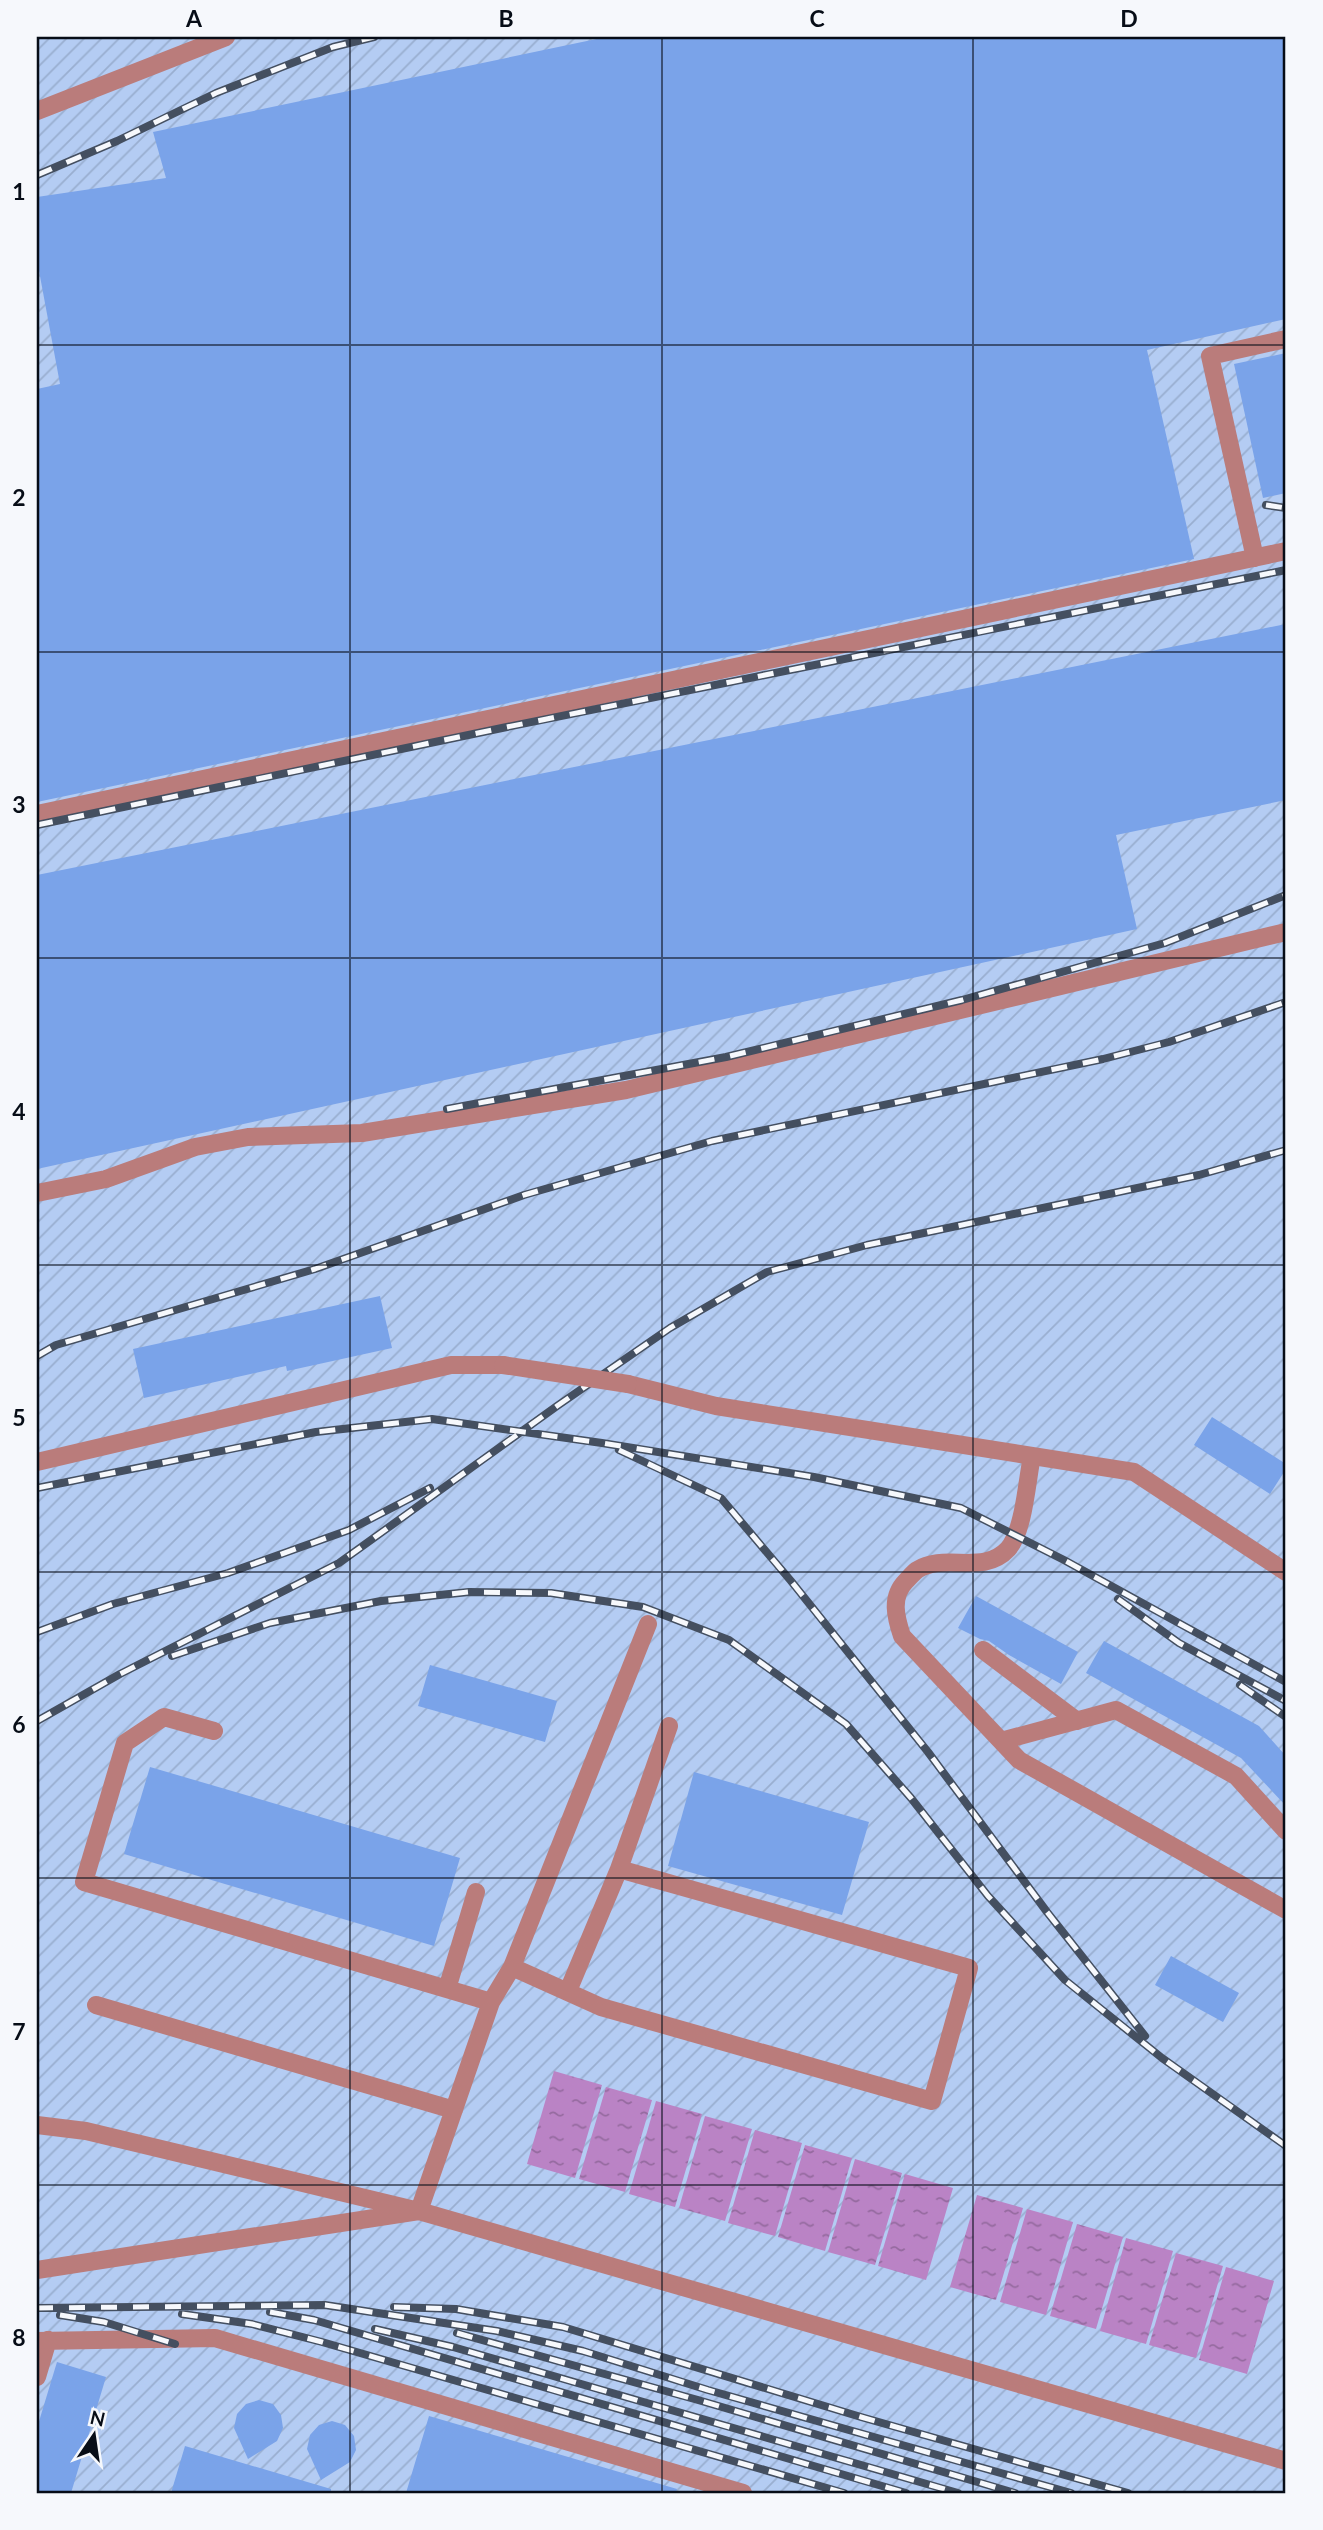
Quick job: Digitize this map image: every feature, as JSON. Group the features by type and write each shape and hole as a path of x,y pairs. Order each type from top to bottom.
{"lane":[{"path":"37,111 226,37"},
{"path":"1255,558 1210,356 1286,339"},
{"path":"37,814 1286,551"},
{"path":"37,1193 106,1179 195,1147 248,1136 362,1133 626,1090 1286,932"},
{"path":"37,1462 451,1365 503,1365 628,1384 716,1406 1134,1472 1286,1572"},
{"path":"1032,1456 1017,1536 1008,1549 994,1560 967,1564 942,1563 917,1569 900,1587 894,1612 902,1636 1019,1760 1286,1910"},
{"path":"419,2211 491,2002 512,1966 648,1624"},
{"path":"984,1650 1077,1721"},
{"path":"1001,1741 1116,1710 1236,1776 1286,1831"},
{"path":"214,1731 164,1717 125,1743 84,1882 491,2002"},
{"path":"568,1991 619,1869 669,1726"},
{"path":"512,1966 601,2007 932,2101 969,1968 619,1869"},
{"path":"447,1989 475,1892"},
{"path":"96,2005 454,2110"},
{"path":"37,2125 86,2131 419,2211 1286,2460"},
{"path":"37,2270 419,2211"},
{"path":"37,2377 42,2340 215,2338 743,2493"}],"shaded area":[{"path":"37,37 1286,37 1286,2493 37,2493"}],"water":[{"path":"554,2071 602,2085 575,2178 527,2164"},
{"path":"606,2087 652,2100 625,2192 579,2179"},
{"path":"656,2101 702,2114 675,2207 629,2194"},
{"path":"705,2116 752,2129 725,2221 679,2208"},
{"path":"755,2130 802,2143 775,2236 728,2223"},
{"path":"805,2145 852,2158 825,2251 778,2237"},
{"path":"855,2159 902,2173 875,2265 828,2252"},
{"path":"905,2174 953,2188 926,2280 878,2266"},
{"path":"977,2195 1023,2208 996,2300 950,2287"},
{"path":"1027,2209 1073,2222 1046,2315 1000,2302"},
{"path":"1077,2224 1123,2237 1096,2329 1050,2316"},
{"path":"1126,2238 1173,2251 1146,2344 1100,2331"},
{"path":"1176,2253 1223,2266 1196,2358 1149,2345"},
{"path":"1226,2267 1274,2281 1247,2374 1199,2360"}],"building":[{"path":"606,37 1286,37 1286,319 1147,350 1194,559 37,802 37,389 60,384 37,260 37,197 166,178 153,132"},
{"path":"1286,353 1286,493 1263,498 1234,364"},
{"path":"1286,624 1286,800 1116,835 1137,929 37,1169 37,875"},
{"path":"380,1296 392,1348 287,1371 286,1366 144,1398 133,1349"},
{"path":"1212,1417 1286,1464 1286,1469 1270,1494 1194,1445"},
{"path":"976,1596 1078,1652 1061,1684 989,1641 958,1628"},
{"path":"1104,1641 1259,1726 1286,1756 1286,1806 1241,1758 1086,1673"},
{"path":"430,1665 557,1701 545,1742 418,1706"},
{"path":"150,1767 460,1858 434,1946 124,1854"},
{"path":"694,1772 869,1822 842,1915 668,1866"},
{"path":"1171,1956 1239,1993 1223,2022 1155,1985"},
{"path":"57,2362 106,2377 71,2493 37,2493 37,2428"},
{"path":"259,2400 273,2404 281,2415 283,2428 277,2441 248,2459 234,2428 237,2414 246,2404"},
{"path":"429,2416 677,2489 676,2493 406,2493"},
{"path":"332,2421 345,2425 354,2436 356,2450 350,2462 321,2480 307,2449 310,2435 319,2425"},
{"path":"185,2446 331,2489 331,2493 171,2493"}],"railway":[{"path":"37,175 117,141 216,93 333,47 374,37"},
{"path":"1266,505 1286,508"},
{"path":"37,825 1286,570"},
{"path":"447,1109 726,1057 962,1000 1165,943 1286,895"},
{"path":"37,1356 56,1345 315,1269 524,1195 712,1141 1103,1059 1169,1042 1286,1002"},
{"path":"37,1721 120,1674 339,1563 670,1328 767,1272 867,1245 1199,1175 1286,1150"},
{"path":"37,1488 316,1432 432,1419 602,1443 814,1477 961,1508 1064,1560 1286,1682"},
{"path":"619,1450 721,1498 928,1752 1047,1912 1145,2036"},
{"path":"37,1632 113,1604 228,1573 349,1530 430,1488"},
{"path":"172,1656 270,1623 381,1601 469,1592 551,1593 643,1607 729,1640 846,1724 911,1798 988,1896 1065,1980 1162,2058 1286,2146"},
{"path":"1118,1599 1179,1643 1286,1701"},
{"path":"1240,1685 1286,1717"},
{"path":"37,2308 325,2305 497,2331 583,2351 708,2390 1071,2493"},
{"path":"394,2307 456,2309 563,2327 861,2417 1128,2493"},
{"path":"270,2312 314,2320 906,2493"},
{"path":"182,2314 252,2324 322,2342 844,2493"},
{"path":"60,2315 104,2322 175,2344"},
{"path":"375,2329 453,2347 958,2493"},
{"path":"457,2333 1015,2493"}]}
